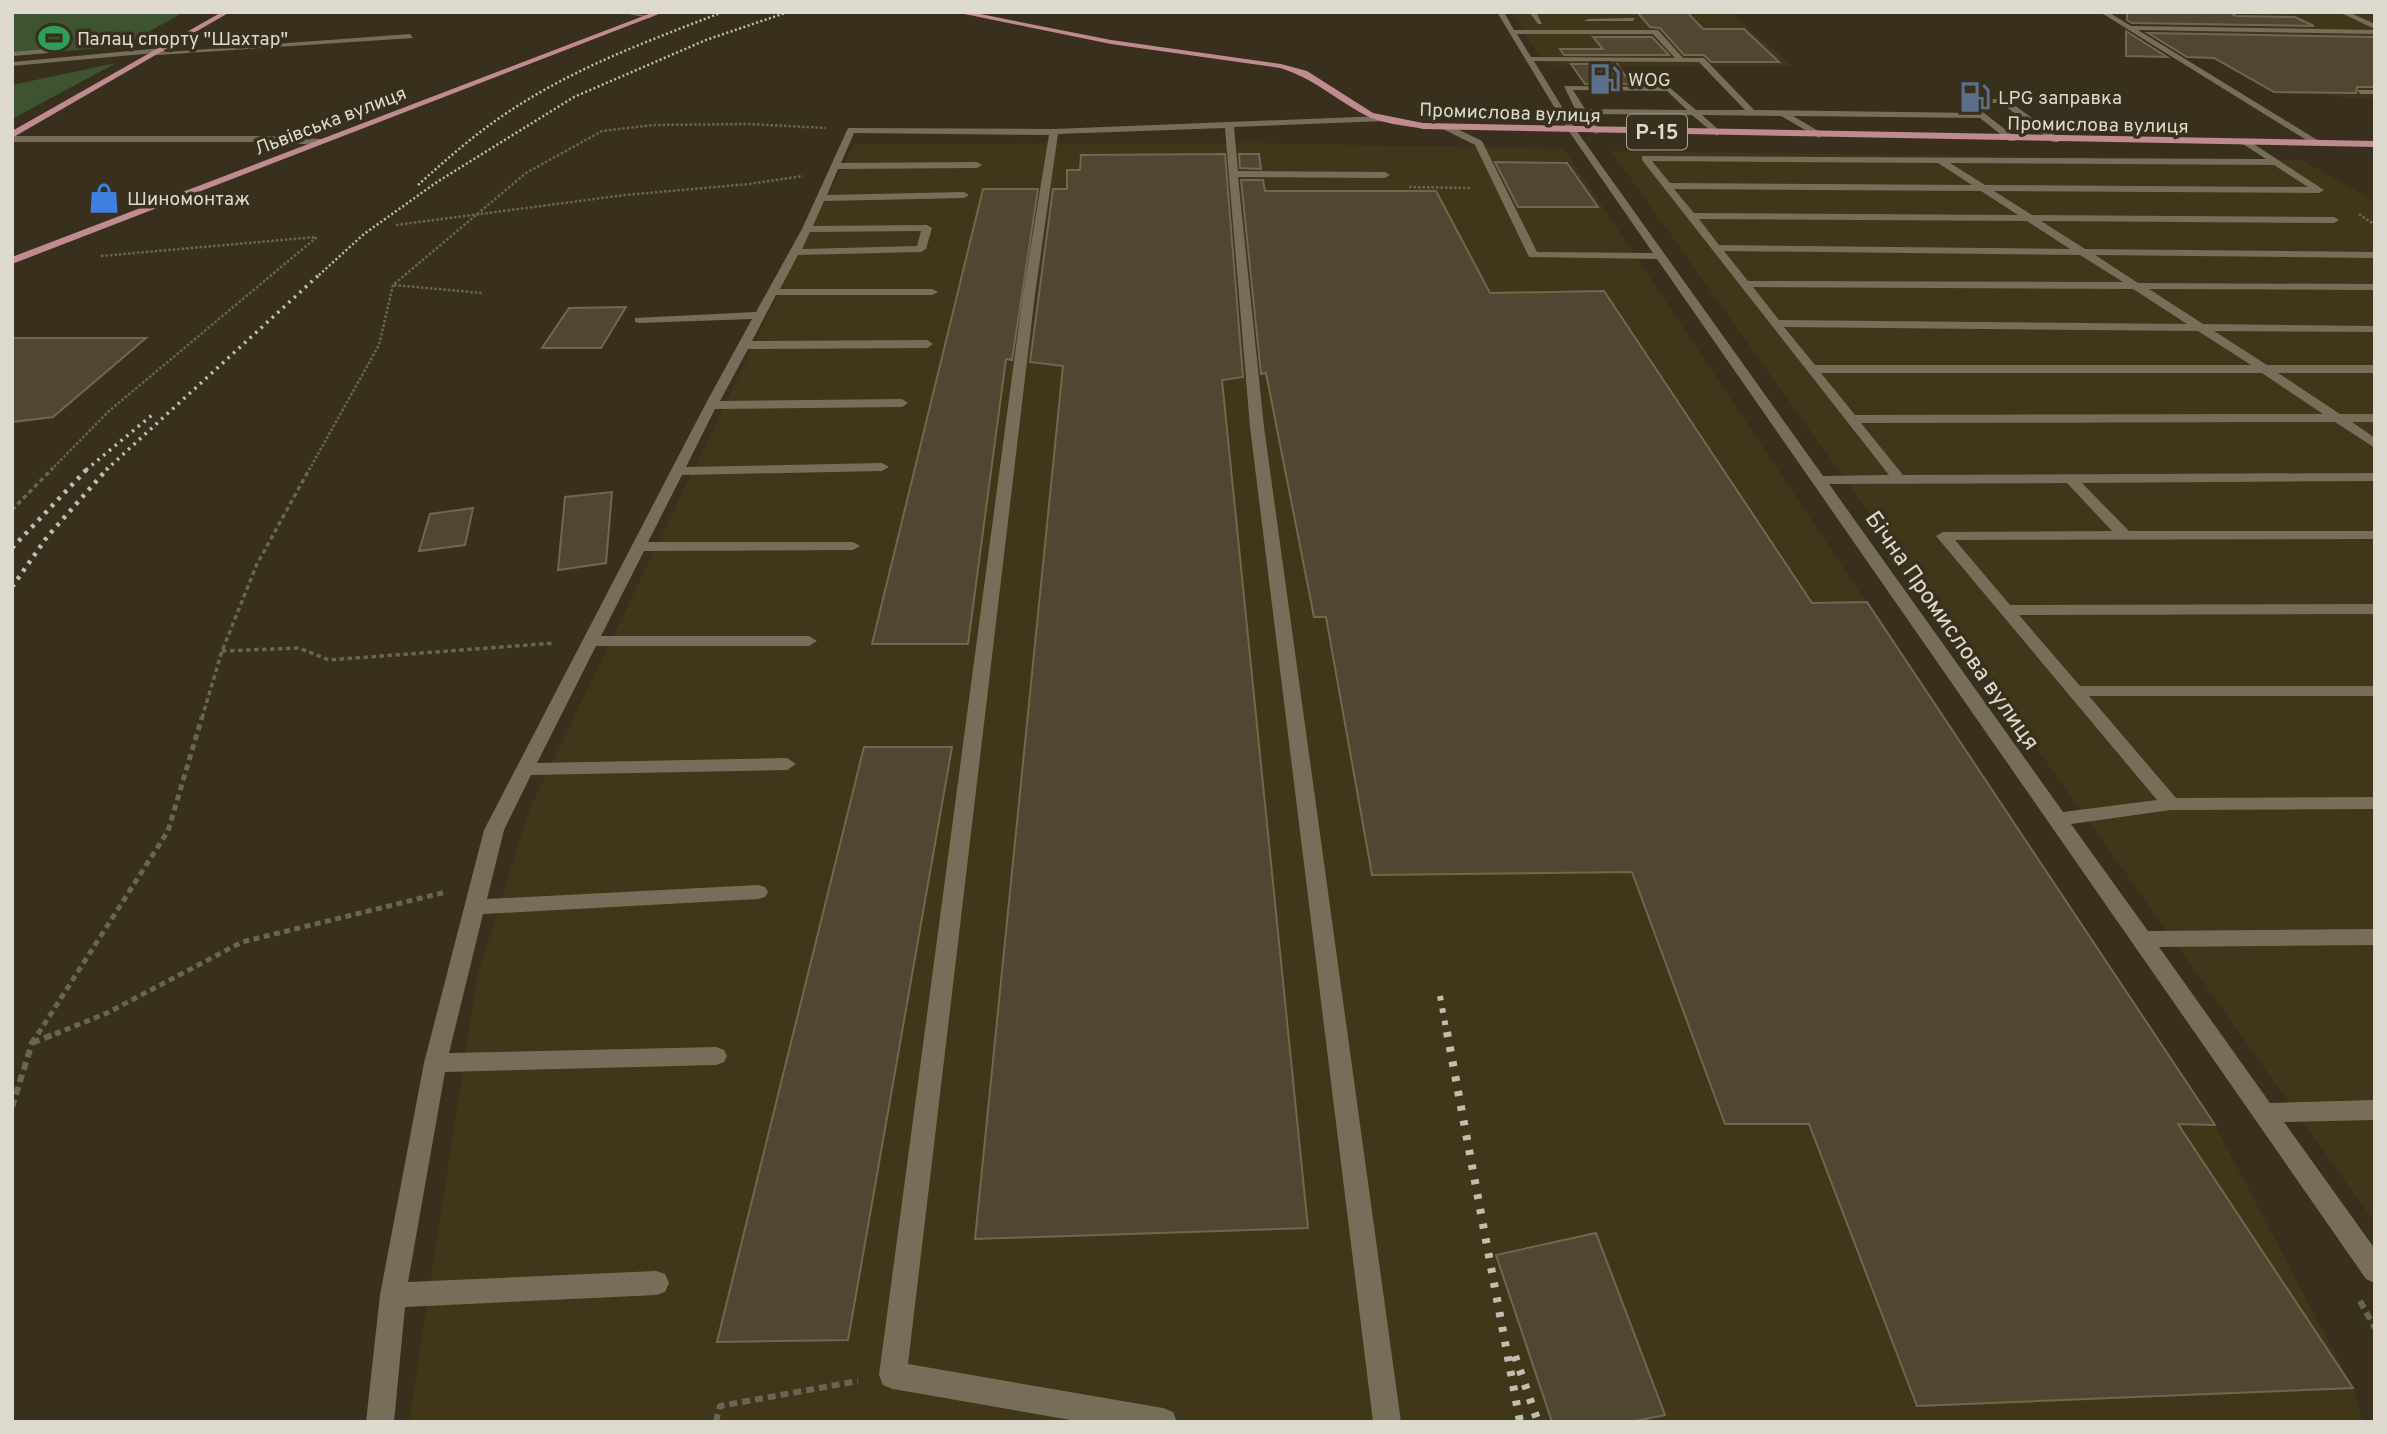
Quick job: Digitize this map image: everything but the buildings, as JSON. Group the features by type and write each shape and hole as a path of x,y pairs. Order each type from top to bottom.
{"main road":[{"path":"12,137 227,12"},
{"name":"Львівська вулиця","path":"12,261 661,12"},
{"name":"Промислова вулиця","path":"958,12 1111,42 1281,66 1304,73 1357,109 1400,124 1596,131 2375,144"}],"street":[{"path":"621,12 650,16"},
{"path":"1532,12 1540,23"},
{"path":"1577,21 1629,19 1620,12"},
{"path":"2103,12 2316,143"},
{"path":"2342,12 2375,30"},
{"path":"1507,23 1552,22"},
{"path":"1507,23 1655,32 1681,60"},
{"name":"Бічна Промислова вулиця","path":"1507,23 1572,130 2375,1271"},
{"path":"2130,28 2375,30"},
{"path":"12,64 160,51 410,36"},
{"path":"12,54 46,51"},
{"path":"1528,59 1701,60 1752,113"},
{"path":"1596,131 1565,85 1670,89 1717,133"},
{"path":"2360,92 2375,92"},
{"path":"2012,139 1963,101 2003,101 2056,140"},
{"path":"1580,111 1983,116"},
{"path":"1783,113 1819,135"},
{"path":"380,1422 393,1295 435,1063 494,830 742,345 807,229 851,130 1054,132 1382,119"},
{"path":"1229,125 1257,427 1387,1422"},
{"path":"1446,127 1479,143 1533,255 1663,256"},
{"path":"1054,132 1029,295 892,1375 1163,1422"},
{"path":"12,137 269,139 320,142"},
{"path":"1667,186 2319,190 2246,142"},
{"path":"1899,480 1644,158 2277,162"},
{"path":"1940,160 2027,218 2204,328 2375,444"},
{"path":"833,169 977,165"},
{"path":"1234,174 1385,175"},
{"path":"820,198 964,195"},
{"path":"1692,216 2334,220"},
{"path":"793,252 921,249 927,228 807,229"},
{"path":"1716,248 2375,255"},
{"path":"1745,284 2375,287"},
{"path":"771,292 932,292"},
{"path":"639,320 759,315"},
{"path":"1776,323 2375,329"},
{"path":"742,345 927,344"},
{"path":"1812,369 2375,369"},
{"path":"711,405 902,403"},
{"path":"1851,419 2375,418"},
{"path":"677,471 883,467"},
{"path":"1820,480 2375,477"},
{"path":"2071,478 2125,536"},
{"path":"2171,804 1943,536 2375,535"},
{"path":"640,547 853,546"},
{"path":"2007,610 2375,609"},
{"path":"591,641 809,641"},
{"path":"2077,691 2375,691"},
{"path":"525,769 787,764"},
{"path":"2058,819 2171,804 2375,803"},
{"path":"474,907 758,892"},
{"path":"2142,939 2375,937"},
{"path":"435,1063 716,1056"},
{"path":"2264,1113 2375,1110"},
{"path":"393,1295 656,1283"}],"path":[{"path":"12,1107 32,1043 168,831 222,651 257,564 379,345 393,285 526,173 602,131 653,125 748,124 851,130"},
{"path":"396,225 625,195 749,184 833,169"},
{"path":"1385,175 1390,187 1500,188"},
{"path":"12,510 109,411 317,237 91,257"},
{"path":"393,285 482,293"},
{"path":"222,651 299,648 329,660 591,641"},
{"path":"32,1043 107,1013 242,942 480,883"},
{"path":"716,1422 720,1406 892,1375"}],"shaded area":[{"path":"1512,12 1729,12 1793,66 1545,65"},
{"path":"2116,12 2375,12 2375,98 2340,97 2317,92 2206,33 2174,33 2152,20 2129,20"},
{"path":"1257,143 1564,149 2215,1125 2353,1388 2363,1422 409,1422 477,977 529,811 792,265 854,144"},
{"path":"1611,151 2301,160 2375,201 2375,1223"}],"green space":[{"path":"12,12 184,12 123,46 12,56"},
{"path":"116,63 12,119 12,85"}],"railway":[{"path":"418,185 479,133 543,91 618,54 723,12"},
{"path":"319,275 364,234 437,182 574,97 706,40 788,12"},
{"path":"107,469 321,273"},
{"path":"86,470 152,415"},
{"path":"12,587 47,537 107,469"},
{"path":"12,548 86,470"},
{"path":"1440,996 1447,1034"},
{"path":"1447,1032 1520,1422"},
{"path":"1515,1356 1538,1422"}],"place":[{"name":"Палац спорту \"Шахтар\"","path":"54,38"},
{"name":"WOG","path":"1605,79"},
{"name":"LPG заправка","path":"1975,97"},
{"name":"Шиномонтаж","path":"104,198"}]}
